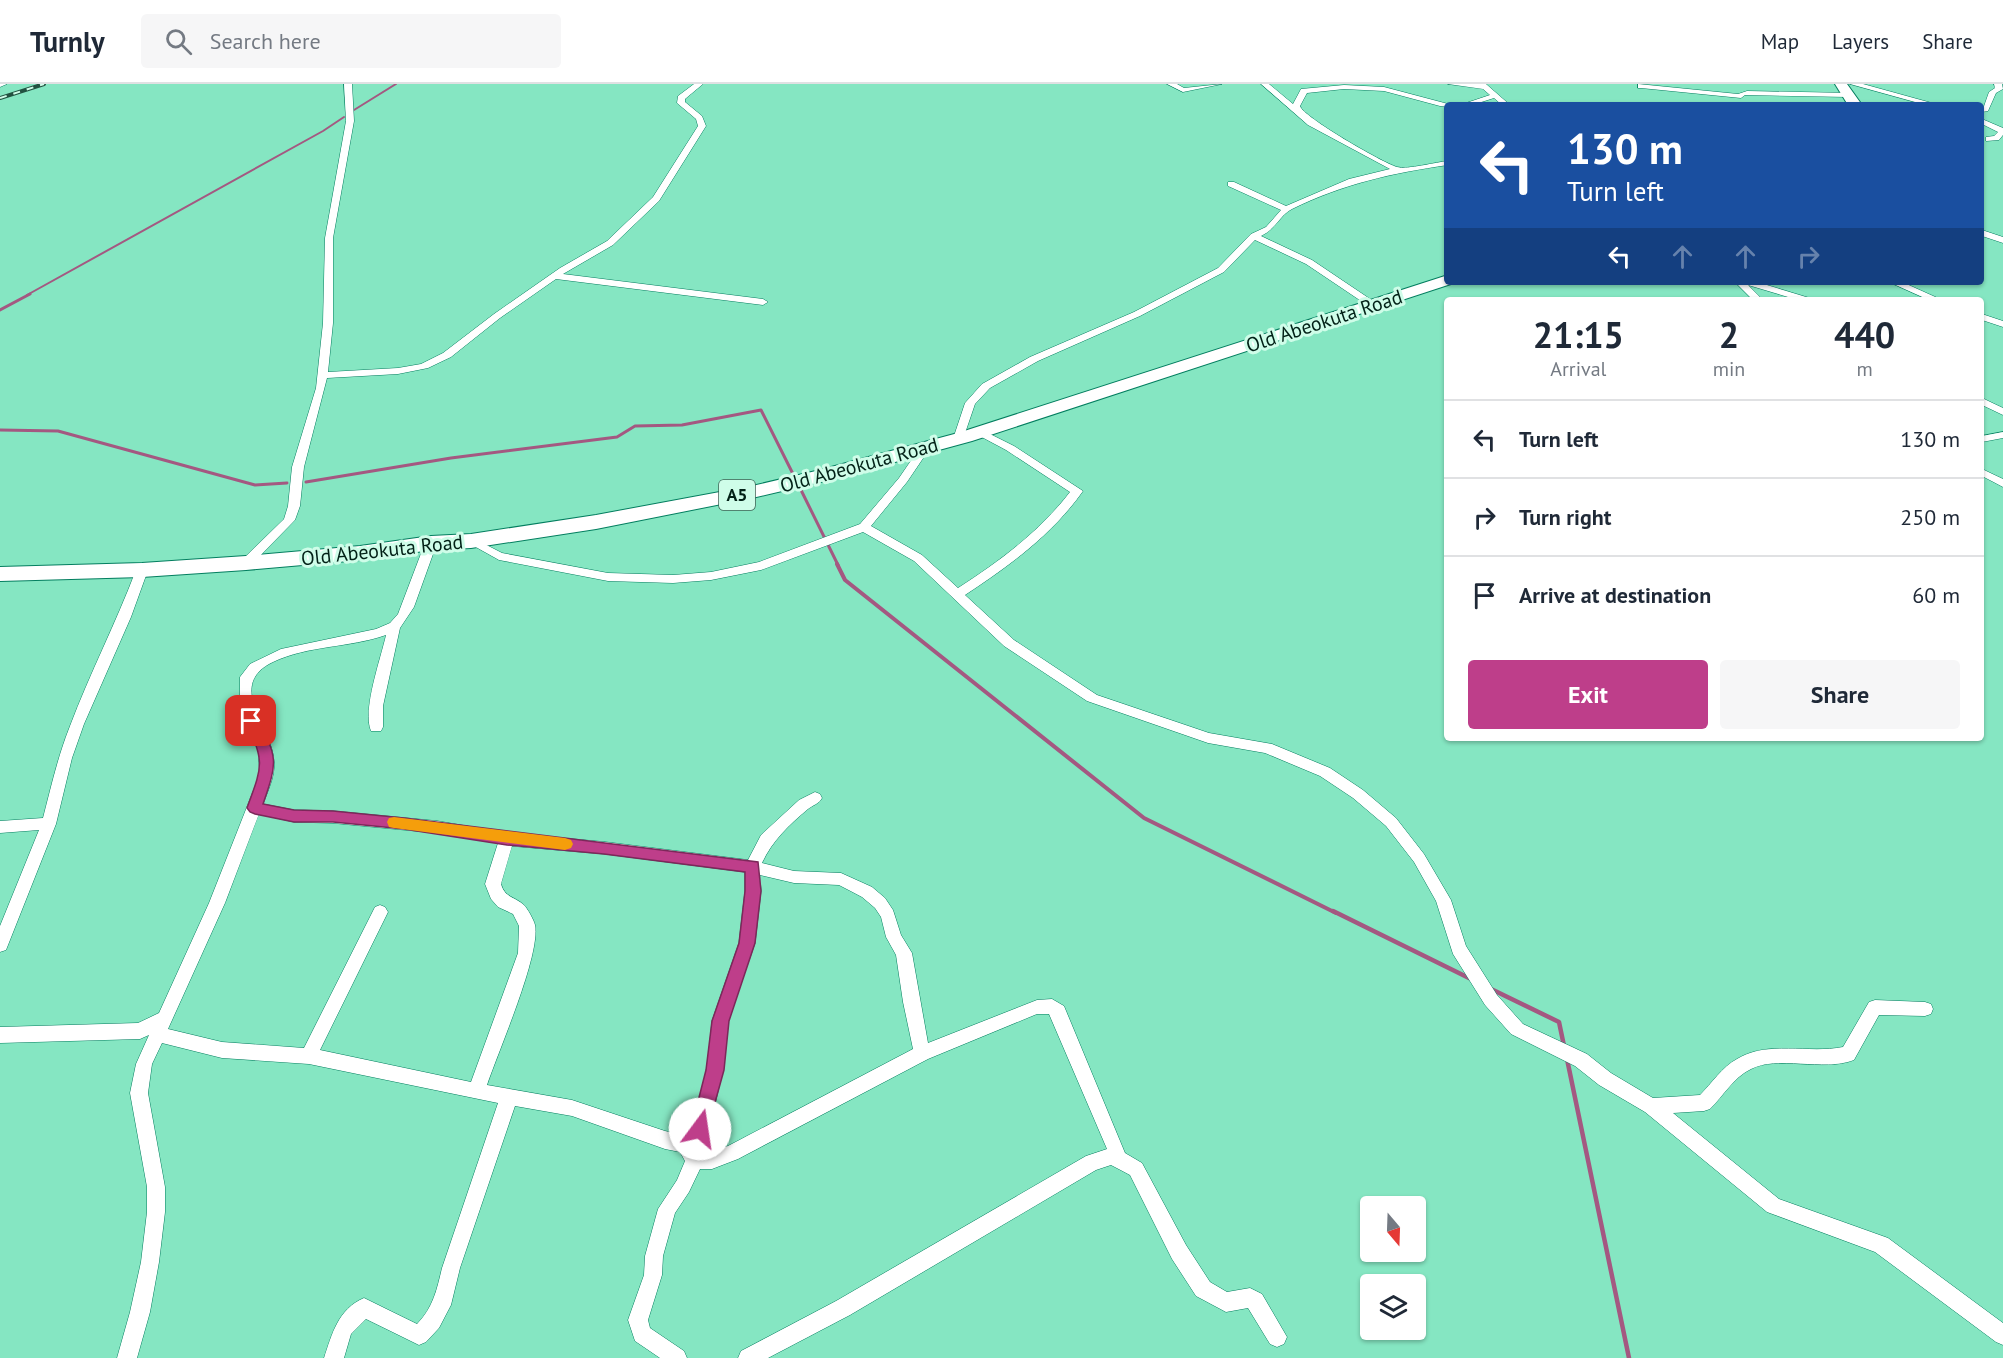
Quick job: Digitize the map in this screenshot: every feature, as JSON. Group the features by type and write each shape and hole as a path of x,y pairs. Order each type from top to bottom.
{"highway":[{"name":"Old Abeokuta Road","path":"0,574 142,570 360,553 431,543 471,541 596,522 741,494 958,439 1444,281"}],"street":[{"path":"246,563 289,520 294,506 298,467 321,388 328,323 329,238 350,121 348,84"},
{"path":"322,375 398,371 424,366 447,355 497,316 555,276 610,243 656,199 702,126 699,118 681,103 681,98 699,84"},
{"path":"1171,84 1183,90 1218,84"},
{"path":"1265,84 1298,113 1325,132 1397,170"},
{"path":"1452,84 1483,85 1502,102"},
{"path":"1984,109 1993,92 2000,89 1998,84"},
{"path":"1641,86 1741,96 1742,93 1850,92 1915,102"},
{"path":"1298,113 1296,106 1304,91 1322,88 1385,89 1431,103 1444,105"},
{"path":"1474,102 1494,96"},
{"path":"1984,122 2003,131 1996,138 1989,139"},
{"path":"1992,127 2003,127"},
{"path":"958,439 970,402 986,386 1034,359 1137,314 1221,270 1254,236 1269,229 1286,209 1352,181 1397,170 1444,164"},
{"path":"1231,184 1286,209"},
{"path":"1984,234 2003,240"},
{"path":"1254,236 1310,262 1373,305"},
{"path":"555,276 763,302"},
{"path":"1756,285 1801,297"},
{"path":"1901,285 1930,297"},
{"path":"1792,286 1807,297"},
{"path":"1984,318 2003,324"},
{"path":"1984,401 2003,412"},
{"path":"956,595 1012,558 1059,516 1077,491 1010,448 980,432"},
{"path":"1984,439 2003,435"},
{"path":"471,541 499,556 608,577 673,579 711,576 761,566 864,527 903,480 925,448"},
{"path":"1984,473 2003,484"},
{"path":"864,527 918,558 1009,643 1092,698 1208,738 1268,748 1325,772 1358,794 1391,822 1419,858 1443,900 1459,949 1491,1000 1517,1029 1581,1060 1605,1079 1651,1106 1773,1206 1881,1245 2003,1335"},
{"path":"127,1358 148,1272 156,1212 156,1187 139,1093 144,1064 217,903 244,827 255,808 267,774 268,756 251,721 245,691 247,677 253,666 262,660 291,650 378,633 394,627 400,621 408,605 431,543"},
{"path":"0,945 49,824 65,758 77,724 125,617 142,570"},
{"path":"376,727 376,706 394,627"},
{"path":"677,1358 642,1334 638,1320 652,1275 654,1256 667,1209 683,1186 690,1152 700,1129 715,1070 720,1021 747,943 753,891 752,867 766,839 804,804 814,798"},
{"path":"255,808 294,816 388,822 604,848 752,867 794,877 841,879 867,892 880,903 888,915 894,937 904,953 922,1053"},
{"path":"0,827 49,824"},
{"path":"476,1091 526,953 527,925 518,909 503,902 496,894 494,884 507,838"},
{"path":"309,1056 380,912"},
{"path":"157,1034 222,1050 309,1056 476,1091 572,1108 712,1161 732,1153 922,1053 1037,1007 1052,1006 1058,1011 1111,1155 1129,1163 1136,1169 1179,1252 1203,1289 1226,1302 1250,1298 1255,1301 1277,1337"},
{"path":"1651,1106 1704,1103 1744,1062 1774,1056 1832,1059 1848,1054 1875,1007 1925,1009"},
{"path":"0,1035 140,1031 165,1018"},
{"path":"334,1358 343,1328 364,1308 419,1335 431,1326 446,1297 451,1268 509,1097"},
{"path":"748,1358 843,1308 1111,1155"}],"waterway":[{"path":"354,110 396,84"},
{"path":"27,295 323,131 344,117"},
{"path":"0,310 30,294"},
{"path":"306,482 451,458 617,437 635,426 682,425 761,410 794,476"},
{"path":"0,430 58,431 255,485 287,483"},
{"path":"800,488 838,565"},
{"path":"837,564 845,580 1144,818 1336,913"},
{"path":"1333,911 1471,979"},
{"path":"1491,989 1559,1022 1564,1046"},
{"path":"1567,1059 1629,1358"}],"railway":[{"path":"0,98 44,84"}],"slow traffic":[{"path":"394,822 565,844"}],"route":[{"path":"251,721 268,756 267,774 255,808 294,816 333,817 437,827 507,838 752,867 753,891 747,943 720,1021 715,1070 700,1129"}]}
